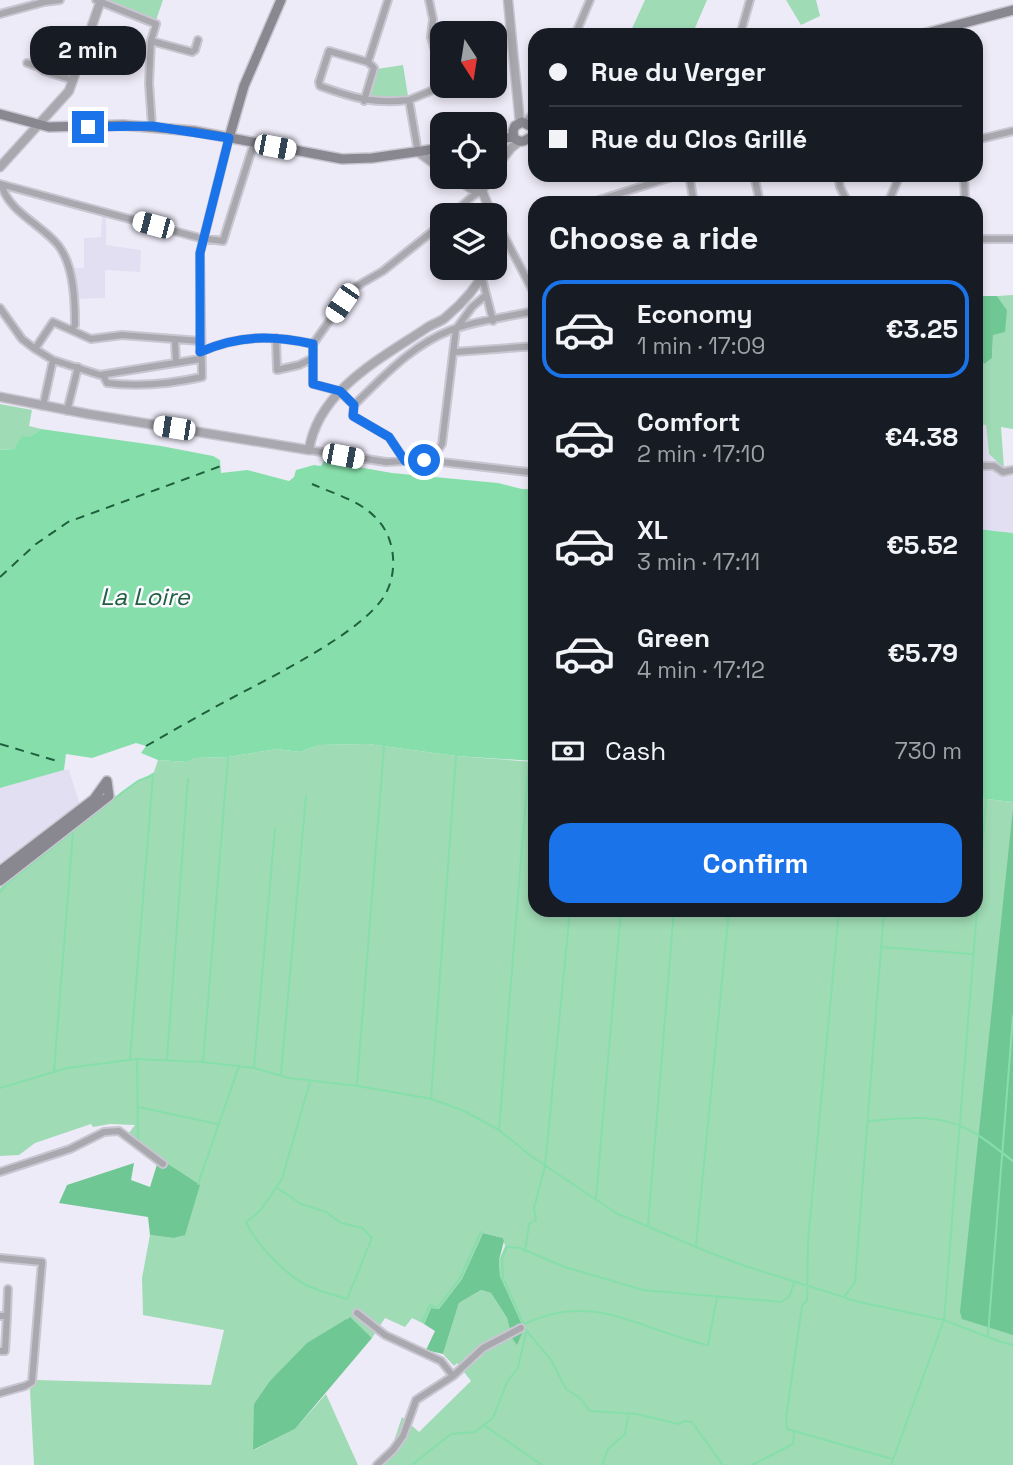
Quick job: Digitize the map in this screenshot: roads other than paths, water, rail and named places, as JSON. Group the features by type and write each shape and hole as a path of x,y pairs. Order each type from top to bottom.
{"main road":[{"path":"229,138 244,86 281,0"},
{"path":"945,28 1013,10"},
{"path":"0,114 39,126 152,126 342,159 372,159 430,150"},
{"path":"515,137 528,130"},
{"path":"507,137 525,141 528,134"},
{"path":"0,871 99,795 107,781 109,796 0,881"}],"street":[{"path":"0,14 43,1 60,0"},
{"path":"368,62 388,0"},
{"path":"429,0 433,21"},
{"path":"509,0 528,117"},
{"path":"578,28 590,0"},
{"path":"742,28 750,0"},
{"path":"0,167 65,97 99,1 156,24 151,41 149,107 152,126"},
{"path":"151,41 192,52 198,40"},
{"path":"364,101 374,68 368,62 329,51 320,86 364,101 385,103 409,100 430,92"},
{"path":"27,63 73,80"},
{"path":"409,100 418,152 430,161"},
{"path":"983,138 1013,131"},
{"path":"507,151 515,137"},
{"path":"103,375 107,383 119,384 171,383 202,377 200,253 229,138"},
{"path":"1,185 219,242 225,237 254,143"},
{"path":"617,196 658,182"},
{"path":"1,185 15,206 59,246 67,264 72,290 75,325 71,330"},
{"path":"472,189 482,191"},
{"path":"465,203 482,191"},
{"path":"482,191 487,203"},
{"path":"354,408 340,391 313,384 313,344 357,286 383,271 430,233"},
{"path":"983,239 1013,239"},
{"path":"507,242 528,282"},
{"path":"309,450 311,434 340,391 372,365 446,317 480,280"},
{"path":"482,280 493,321"},
{"path":"424,460 442,444 456,328 472,307 486,295"},
{"path":"0,308 22,339 35,349 53,360 103,375 176,363 200,356 224,341 276,338 313,344"},
{"path":"405,461 389,437 353,416 354,408 412,350 456,328 528,312"},
{"path":"35,349 53,322 91,339 122,335 200,341"},
{"path":"276,338 278,370 313,358"},
{"path":"175,341 176,363"},
{"path":"454,352 528,347"},
{"path":"43,406 53,360"},
{"path":"67,411 78,367"},
{"path":"0,397 67,411 386,462 424,460 528,472"},
{"path":"983,466 994,466 1003,472 1013,471"},
{"path":"0,1172 70,1149 104,1132 119,1131 163,1164"},
{"path":"0,1258 42,1262 32,1382 25,1387 0,1393"},
{"path":"0,1350 5,1351 4,1316 8,1290"},
{"path":"357,1313 386,1335 441,1361 453,1376"},
{"path":"377,1465 403,1436 416,1400 453,1376 483,1348 521,1328"}],"water":[{"name":"La Loire","path":"41,429 161,446 213,456 220,460 221,473 247,470 289,481 296,470 321,466 324,461 392,473 498,483 528,489 528,761 456,756 368,744 319,745 300,752 277,749 228,757 195,758 187,762 158,760 141,753 146,746 136,743 92,758 66,754 64,770 0,788 0,450 14,449 22,436 30,437"},
{"path":"983,530 1013,533 1013,802 983,799"}],"waterway":[{"path":"357,1084 384,747"},
{"path":"431,1099 456,756"},
{"path":"203,1062 228,757"},
{"path":"499,1129 528,773"},
{"path":"0,892 124,791 153,775 130,1059"},
{"path":"167,1059 188,778"},
{"path":"281,1074 306,796"},
{"path":"983,836 986,799"},
{"path":"254,1067 275,828"},
{"path":"54,1071 73,832"},
{"path":"525,1251 529,1224 536,1220 534,1208 545,1166 569,917"},
{"path":"596,1198 620,917"},
{"path":"648,1225 673,917"},
{"path":"696,1245 728,917"},
{"path":"752,1465 793,1444 794,1431 787,1429 786,1418 802,1306 807,1300 808,1241 838,917"},
{"path":"845,1296 855,1282 883,917"},
{"path":"891,1465 944,1320 976,917"},
{"path":"881,947 972,954"},
{"path":"988,1335 1013,1016"},
{"path":"0,1088 67,1068 137,1059 254,1068 289,1078 358,1086 432,1099 464,1111 499,1130 531,1156 616,1213 701,1249 742,1265 859,1302 944,1320 1013,1345"},
{"path":"137,1060 138,1138"},
{"path":"198,1184 239,1066"},
{"path":"276,1187 301,1204 326,1212 341,1223 362,1228 372,1238 347,1299 306,1285 289,1273 264,1248 246,1222 262,1208 266,1203 270,1197 274,1191 278,1185 282,1179 310,1082"},
{"path":"138,1107 218,1124"},
{"path":"869,1121 919,1118 955,1124 973,1132 1013,1161"},
{"path":"423,1321 430,1305 437,1308 460,1278 481,1232"},
{"path":"723,1465 692,1422 678,1424 637,1414 590,1411 580,1398 566,1389 551,1360 526,1330 503,1278 502,1258 507,1247 520,1248 565,1267 643,1290 781,1302 789,1297 794,1283"},
{"path":"524,1324 549,1315 573,1311 595,1312 617,1316 708,1345 717,1297"},
{"path":"413,1464 451,1434 475,1432 493,1418 507,1382 518,1368 526,1333"},
{"path":"602,1465 608,1449 625,1434 628,1416"},
{"path":"485,1426 542,1465"},
{"path":"794,1431 892,1459"}]}
